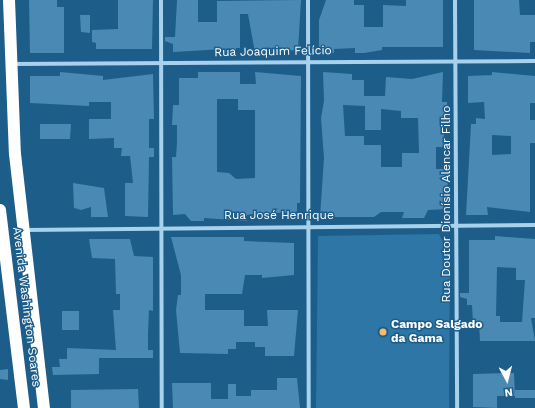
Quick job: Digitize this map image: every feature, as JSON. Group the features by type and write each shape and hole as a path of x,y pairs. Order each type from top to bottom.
{"highway":[{"name":"Avenida Washington Soares","path":"9,0 10,64 15,154 44,408"},
{"name":"Avenida Washington Soares","path":"0,210 1,230 24,408"}],"street":[{"path":"162,0 162,408"},
{"path":"308,0 309,408"},
{"name":"Rua Doutor Dionísio Alencar Filho","path":"455,0 457,408"},
{"name":"Rua Joaquim Felício","path":"10,64 309,61 535,61"},
{"name":"Rua José Henrique","path":"24,230 162,227 535,225"}],"shaded area":[{"name":"Campo Salgado da Gama","path":"439,234 450,256 449,408 316,408 318,236"}],"building":[{"path":"29,0 57,0 57,7 64,7 64,53 30,53"},
{"path":"118,0 153,0 152,49 96,49 96,43 92,42 92,30 118,29"},
{"path":"177,0 198,0 198,22 217,22 217,1 301,0 298,50 255,53 248,14 240,14 240,48 236,48 236,53 224,53 224,49 173,52 173,44 165,41 165,37 175,37"},
{"path":"326,0 354,0 354,5 364,5 364,27 383,27 383,5 406,6 406,0 443,0 443,47 382,47 382,50 364,53 355,53 355,48 334,49 334,53 319,54 319,20"},
{"path":"474,0 519,0 520,15 535,15 535,42 530,42 530,53 474,50"},
{"path":"80,15 90,15 90,33 81,32"},
{"path":"60,72 103,76 103,80 153,74 154,119 149,119 149,148 154,148 154,157 149,157 148,217 125,216 125,183 133,183 130,156 121,156 122,148 114,148 114,138 89,139 89,119 111,119 111,102 89,102 89,106 30,103 30,76 60,76"},
{"path":"198,72 240,72 240,84 256,84 255,72 301,76 300,203 297,203 297,212 247,215 247,221 204,218 204,221 191,221 185,214 173,215 172,157 176,157 177,125 172,125 173,105 179,105 179,78 198,78","holes":["217,99 238,99 238,110 255,110 255,178 236,179 229,173 217,172"]},
{"path":"323,72 352,74 352,80 364,80 364,96 385,96 386,77 412,79 443,72 442,102 447,102 448,127 444,127 444,147 436,147 436,169 448,169 447,209 428,210 424,218 402,218 404,212 381,212 374,217 320,217 324,158 321,118 324,101","holes":["343,105 365,106 365,130 381,130 381,109 401,111 401,118 418,118 419,153 402,153 402,167 381,167 381,145 364,145 364,136 345,136"]},
{"path":"492,72 535,76 535,103 530,103 530,120 535,120 535,143 530,143 530,212 487,207 488,215 466,215 471,124 476,124 476,118 485,119 484,102 468,103 468,76 492,75","holes":["492,135 511,136 511,154 492,155"]},
{"path":"40,124 71,124 70,139 40,139"},
{"path":"73,183 104,188 108,217 91,217 91,207 81,210 74,208"},
{"path":"495,236 535,239 535,318 531,318 535,341 480,341 479,323 473,323 472,305 467,305 467,299 460,297 460,293 469,293 469,240 495,240","holes":["497,267 516,268 516,280 525,280 522,322 500,322 500,316 496,316"]},
{"path":"171,237 244,237 244,241 294,243 294,275 262,278 262,275 245,275 242,294 205,294 205,310 244,310 244,326 268,326 267,310 298,310 294,356 265,356 265,347 255,347 255,342 236,342 236,349 228,349 228,354 180,353 176,310 178,295 181,295 181,275"},
{"path":"89,239 130,239 134,256 153,257 153,311 149,310 148,350 153,350 153,358 99,358 99,374 53,375 52,367 60,367 59,359 67,359 67,348 116,350 113,310 120,310 120,294 116,294 115,259 92,258"},
{"path":"62,311 79,311 79,330 62,330"},
{"path":"8,369 8,380 0,379 0,370"},
{"path":"514,373 515,396 497,396 497,408 473,407 473,374"},
{"path":"277,378 297,378 300,408 173,408 172,383 211,383 211,399 228,399 228,384 236,384 236,396 251,396 251,390 277,390"},
{"path":"138,389 139,408 71,408 71,390"},
{"path":"515,390 535,390 535,398 515,398"}],"place":[{"name":"Campo Salgado da Gama","path":"383,332"}]}
